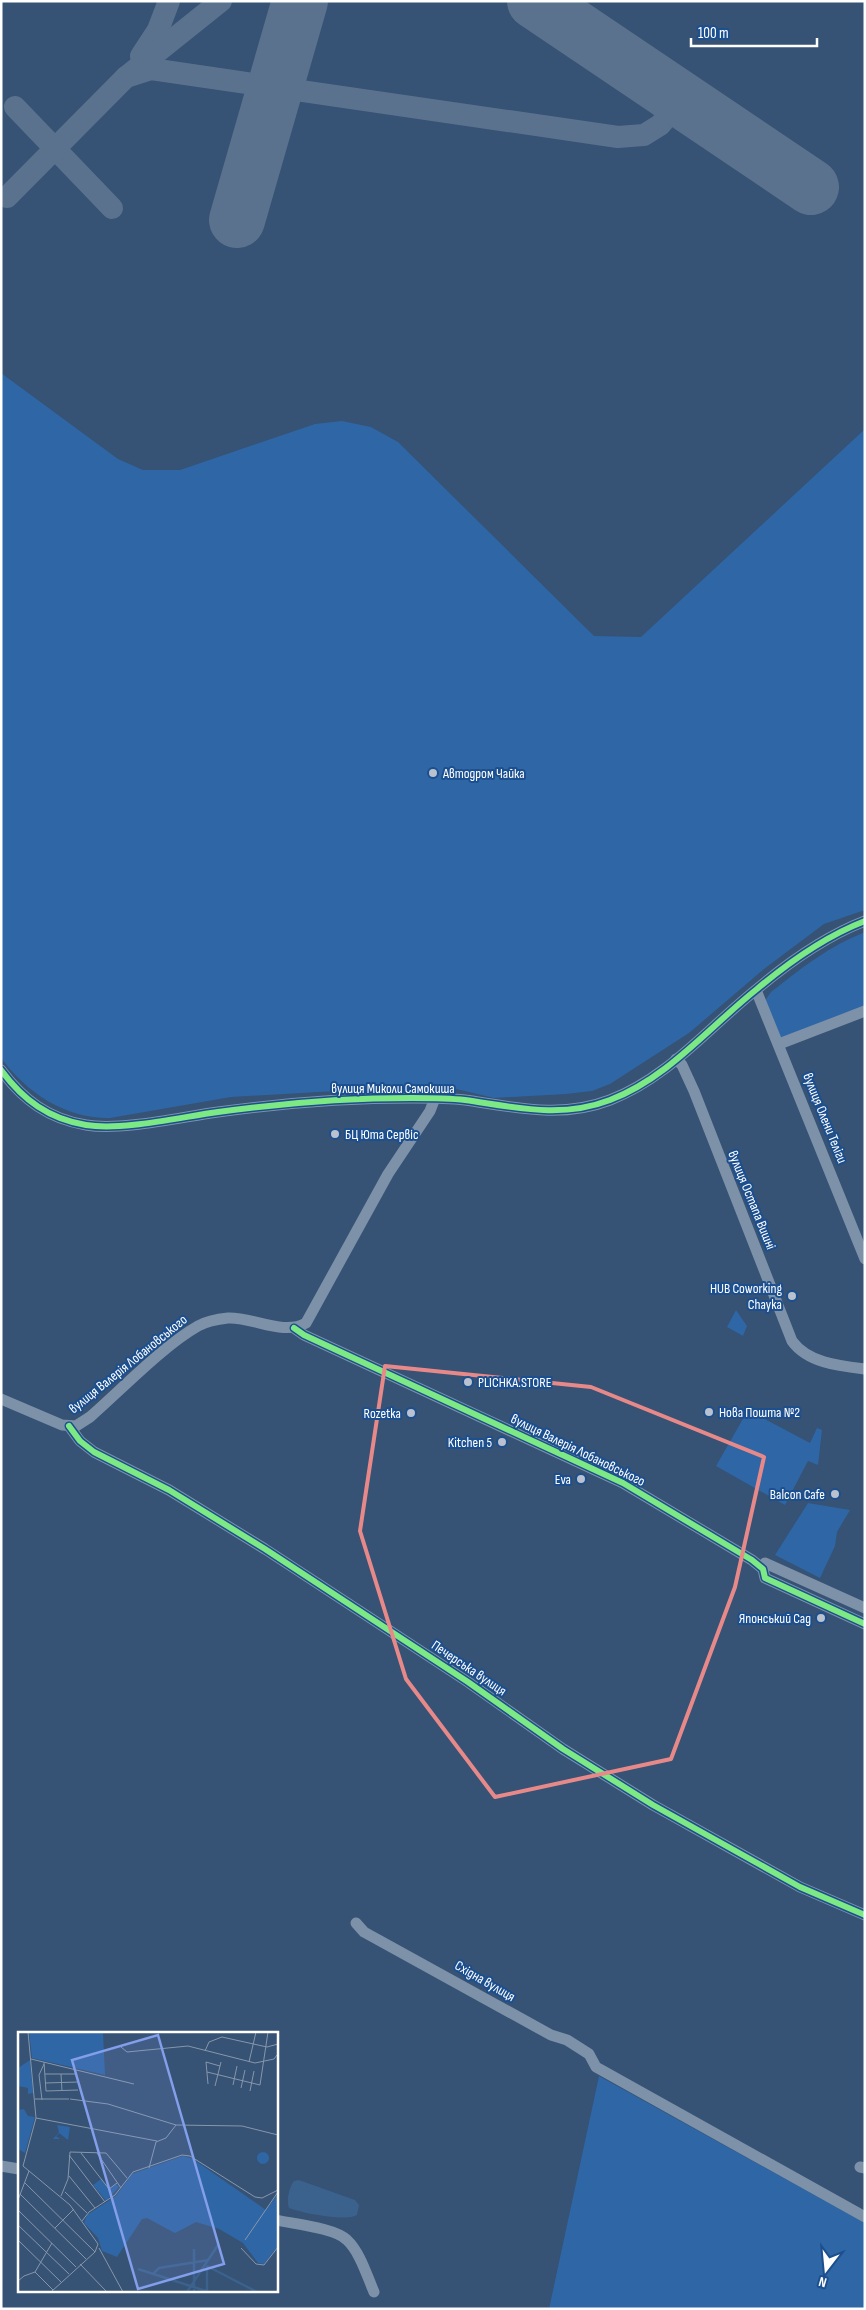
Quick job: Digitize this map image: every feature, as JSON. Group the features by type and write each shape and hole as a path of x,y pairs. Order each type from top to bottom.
{"street":[{"name":"вулиця Миколи Самокиша","path":"1,1070 23,1096 43,1111 69,1121 98,1126 306,1102 435,1098 462,1100 538,1112 577,1109 596,1105 626,1093 676,1059 756,990 816,948 865,921"},
{"name":"вулиця Олени Теліги","path":"756,990 865,1259"},
{"path":"779,1044 865,1011"},
{"name":"вулиця Остапа Вишні","path":"676,1059 682,1065 694,1091 792,1341 800,1352 835,1366 865,1369"},
{"path":"294,1328 306,1323 315,1309 388,1174 430,1111 435,1098"},
{"name":"вулиця Валерія Лобановського","path":"69,1426 76,1426 90,1417 170,1346 200,1325 218,1319 238,1318 294,1328 313,1340 623,1483 762,1568 765,1578 865,1624"},
{"name":"Печерська вулиця","path":"1,1399 69,1426 80,1441 94,1452 169,1490 265,1548 468,1682 564,1749 654,1805 800,1887 865,1915"},
{"name":"вулиця Валерія Лобановського","path":"762,1568 766,1563 865,1608"},
{"name":"Східна вулиця","path":"356,1924 364,1932 551,2035 567,2040 589,2054 596,2067 865,2217"},
{"path":"1,2166 18,2169"},
{"path":"278,2220 333,2233 347,2240 356,2253 374,2292"}],"highlighted area":[{"path":"385,1366 591,1387 764,1457 735,1587 671,1759 495,1797 406,1679 360,1531"}],"shaded area":[{"name":"Автодром Чайка","path":"1,373 118,459 143,470 180,470 315,424 342,421 371,427 398,442 594,636 641,637 865,429 865,910 824,924 764,969 689,1033 610,1084 592,1091 494,1098 440,1085 231,1097 110,1118 78,1114 49,1102 35,1093 11,1071 1,1058"},
{"path":"865,932 865,1007 785,1038 778,1036 766,1007 766,999 771,992 827,951"},
{"path":"736,1310 747,1326 743,1336 727,1327"},
{"path":"748,1410 810,1443 817,1428 822,1430 818,1465 808,1461 785,1505 716,1466"},
{"path":"808,1503 850,1510 837,1532 835,1546 820,1578 775,1555"},
{"path":"599,2076 865,2223 865,2309 549,2309"},
{"path":"299,2180 355,2200 359,2205 357,2215 344,2218 334,2217 289,2208 288,2198 291,2187 294,2181"}],"taxiway":[{"path":"141,56 158,30 169,1"},
{"path":"7,197 126,77 221,1"},
{"path":"126,77 151,69 618,137 644,135 660,125 681,100"},
{"path":"15,107 112,208"}],"runway":[{"path":"237,220 300,1"},
{"path":"535,1 811,187"}],"cycle path":[{"path":"1,1070 9,1081 28,1099 49,1113 73,1122 100,1126 152,1123 267,1106 363,1099 446,1098 538,1110 574,1109 592,1106 610,1100 651,1079 781,970 822,942 865,921"},
{"path":"294,1328 304,1335 623,1483 752,1560 763,1569 765,1578 865,1624"},
{"path":"69,1426 80,1441 94,1452 169,1490 265,1549 468,1682 563,1749 653,1805 800,1887 865,1915"}],"place":[{"name":"Автодром Чайка","path":"433,773"},
{"name":"БЦ Юта Сервіс","path":"335,1134"},
{"name":"HUB Coworking Chayka","path":"792,1296"},
{"name":"PLICHKA.STORE","path":"468,1382"},
{"name":"Нова Пошта №2","path":"709,1412"},
{"name":"Rozetka","path":"411,1413"},
{"name":"Kitchen 5","path":"502,1442"},
{"name":"Eva","path":"581,1479"},
{"name":"Balcon Cafe","path":"835,1494"},
{"name":"Японський Сад","path":"821,1618"}]}
